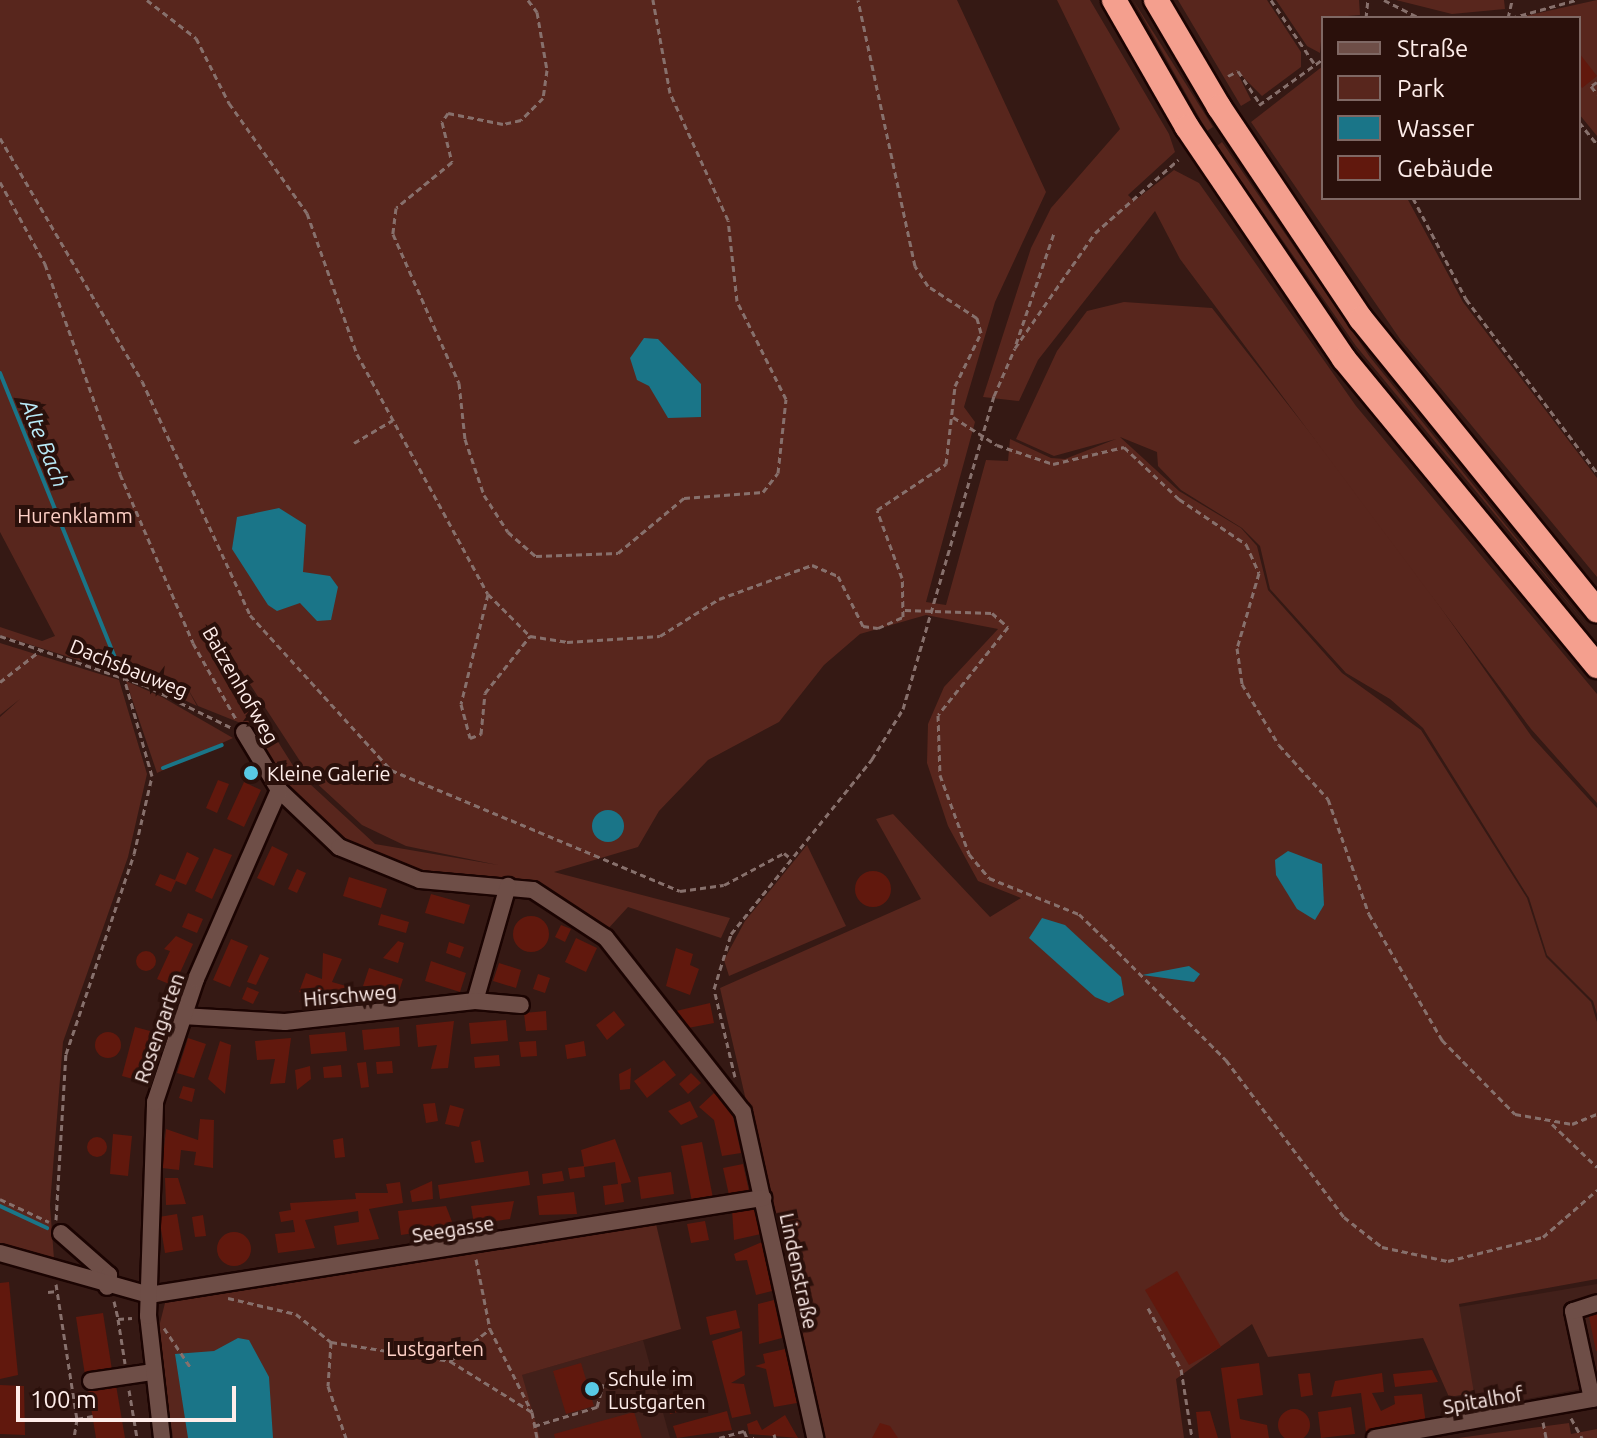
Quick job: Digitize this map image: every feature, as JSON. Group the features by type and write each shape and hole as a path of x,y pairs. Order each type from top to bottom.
{"highway":[{"path":"1114,0 1195,139 1344,359 1597,666"},
{"path":"1156,0 1219,107 1361,319 1597,610"}],"street":[{"name":"Batzenhofweg","path":"244,732 279,790 339,847 380,869 420,880 508,886 554,899 606,938 743,1112"},
{"name":"Rosengarten","path":"162,1438 148,1316 150,1146 182,1016 279,790"},
{"path":"475,1001 508,886"},
{"name":"Hirschweg","path":"182,1016 285,1022 475,1001 521,1005"},
{"name":"Lindenstraße","path":"743,1112 815,1438"},
{"name":"Seegasse","path":"0,1253 109,1294 149,1295 763,1198"},
{"path":"59,1231 109,1275 109,1294"},
{"path":"1594,1399 1573,1311 1597,1303"},
{"path":"91,1381 153,1372"},
{"name":"Spitalhof","path":"1375,1438 1594,1399"}],"path":[{"path":"147,0 196,38 229,103 307,213 334,300 393,420 488,594 530,636 567,642 660,636 719,599 812,565 838,576 863,626 895,623 905,610"},
{"path":"528,0 537,12 547,70 543,98 521,120 503,124 448,113 442,122 452,162 396,208 393,234 459,383 465,439 484,495 508,532 536,556 618,553 684,498 763,492 778,473 786,399 737,301 728,220 670,93 653,0"},
{"path":"858,0 915,266 928,286 977,318 981,333 955,386 946,464 877,510 905,610"},
{"path":"1271,0 1315,65"},
{"path":"1384,0 1415,16"},
{"path":"1517,16 1576,0"},
{"path":"1228,76 1238,71 1260,104 1321,60"},
{"path":"1597,82 1591,86 1597,94"},
{"path":"1581,124 1597,144"},
{"path":"0,138 142,381 250,615 391,770 680,891 724,885 784,853 789,857"},
{"path":"1015,348 1095,233 1178,160"},
{"name":"Batzenhofweg","path":"0,182 45,264 120,474 193,643 244,732"},
{"path":"1414,200 1466,299 1597,473"},
{"path":"736,1083 714,989 719,963 731,934 890,731 935,613 982,438 1054,233"},
{"path":"953,417 982,438 1063,466 1124,447 1179,499 1246,544 1259,573 1237,648 1242,684 1279,745 1328,799 1369,914 1455,1060 1515,1114 1552,1124 1597,1114"},
{"path":"354,443 393,420"},
{"path":"488,594 461,704 470,738 481,734 485,693 530,636"},
{"path":"905,610 992,613 1008,627 938,715 940,775 969,854 989,878 1053,901 1103,937 1226,1060 1344,1217 1382,1247 1448,1261 1543,1237 1597,1190"},
{"name":"Dachsbauweg","path":"0,636 124,678 244,732"},
{"path":"0,682 41,650"},
{"path":"0,1199 59,1231 66,1054 152,776 124,678"},
{"path":"1552,1124 1597,1167"},
{"path":"473,1246 490,1329 532,1412 537,1438"},
{"path":"70,1288 56,1284 77,1419 74,1438"},
{"path":"211,1287 216,1296 296,1314 331,1342 450,1361 532,1412"},
{"path":"48,1292 57,1291"},
{"path":"109,1294 118,1319 148,1316"},
{"path":"1148,1308 1181,1369 1192,1438"},
{"path":"450,1361 490,1329"},
{"path":"170,1334 191,1368"},
{"path":"331,1342 328,1386 346,1438"},
{"path":"534,1426 597,1407 603,1384"},
{"path":"1568,1404 1582,1438"},
{"path":"77,1419 93,1416"},
{"path":"719,1438 744,1431 747,1438"}],"shaded area":[{"path":"1597,1284 1597,1386 1473,1409 1453,1308"},
{"name":"Schule im Lustgarten","path":"643,1340 670,1438 540,1438 521,1375"}],"green space":[{"name":"Hurenklamm","path":"0,0 957,0 1046,192 995,302 964,407 975,422 926,602 946,605 986,460 1008,461 1010,439 1051,458 1065,459 1116,439 1054,456 1016,439 1057,351 1087,311 1124,302 1212,308 1381,523 1532,737 1597,808 1597,1014 1593,1001 1547,955 1529,898 1423,728 1390,699 1346,673 1270,589 1260,546 1242,528 1181,490 1158,466 1157,452 1120,437 1179,491 1241,528 1257,546 1268,590 1342,673 1421,730 1527,898 1546,957 1591,1002 1597,1022 1597,1279 1459,1304 1474,1393 1449,1397 1423,1338 1268,1357 1252,1324 1176,1379 1184,1438 824,1438 720,988 921,899 876,819 893,814 990,917 1021,898 978,881 948,826 927,763 928,724 944,687 998,629 926,615 860,634 824,665 779,722 708,760 659,811 638,847 554,872 730,918 721,938 628,907 606,931 533,883 422,876 332,835 297,803 248,726 198,706 185,684 197,706 144,681 0,635 0,627 42,641 55,636 0,532","holes":["240,669 311,778 362,825 406,846 498,865 375,844 297,772 243,686 246,715"]},
{"path":"1057,0 1090,0 1169,134 1175,152 1128,195 1134,201 1174,170 1199,183 1356,406 1597,694 1597,803 1531,729 1180,259 1155,211 1038,360 1019,401 983,397 1031,248 1051,208 1120,129"},
{"path":"1133,0 1213,127 1207,131 1195,110"},
{"path":"1178,0 1267,0 1301,52 1301,67 1262,96 1236,70 1251,100 1241,106"},
{"path":"1276,0 1359,0 1360,15 1321,16 1320,53 1307,46"},
{"path":"1396,0 1504,0 1505,9 1452,14"},
{"path":"1597,0 1597,136 1581,116 1581,16 1525,16"},
{"path":"1321,68 1321,200 1408,200 1463,302 1597,478 1597,577 1400,339 1251,122"},
{"path":"1222,142 1370,357 1597,638 1356,346 1217,146"},
{"path":"0,643 119,680 147,774 128,857 63,1042 50,1205 54,1259 0,1245 0,717 20,699 0,715"},
{"path":"126,681 162,697 233,738 157,773"},
{"path":"807,845 846,926 729,976 724,960 745,921"},
{"name":"Lustgarten","path":"656,1224 681,1329 522,1375 540,1438 173,1438 158,1331 165,1303"},
{"path":"1569,1423 1571,1434 1597,1429 1597,1438 1458,1438"}],"water":[{"path":"644,338 658,339 701,384 701,417 668,418 649,386 637,380 630,358"},
{"path":"279,508 306,525 303,572 330,576 338,587 331,620 317,621 300,603 277,611 268,605 232,549 237,517"},
{"path":"608,810 619,815 624,826 619,837 608,842 597,837 592,826 597,815"},
{"path":"1288,851 1322,864 1324,905 1315,920 1297,909 1276,875 1275,860"},
{"path":"1042,918 1065,925 1121,977 1124,995 1109,1003 1095,997 1029,938"},
{"path":"1189,966 1200,974 1194,982 1142,975"},
{"path":"238,1338 249,1340 269,1377 273,1438 188,1438 175,1354 214,1351"}],"building":[{"path":"1581,56 1597,76 1581,86"},
{"path":"218,780 229,784 217,813 206,808"},
{"path":"244,782 261,790 244,827 227,819"},
{"path":"272,846 288,854 274,886 257,878"},
{"path":"214,848 232,855 212,899 195,891"},
{"path":"187,852 199,858 186,885 176,881 171,892 155,885 160,874 175,880"},
{"path":"297,869 306,873 297,893 288,889"},
{"path":"873,871 886,876 891,889 886,902 873,907 860,902 855,889 860,876"},
{"path":"349,877 387,889 381,908 343,896"},
{"path":"431,894 470,905 464,924 425,913"},
{"path":"188,913 203,919 197,933 182,927"},
{"path":"381,914 409,922 406,933 378,925"},
{"path":"531,916 544,921 549,934 544,947 531,952 518,947 513,934 518,921"},
{"path":"561,925 571,929 565,942 555,937"},
{"path":"176,936 193,944 174,986 157,979 170,951 164,949"},
{"path":"576,938 597,948 586,972 565,962"},
{"path":"231,939 248,946 230,987 213,980"},
{"path":"398,941 404,943 398,963 383,958"},
{"path":"449,942 464,947 460,958 446,953"},
{"path":"676,948 693,954 690,965 699,969 690,995 666,986"},
{"path":"146,951 153,954 156,961 153,968 146,971 139,968 136,961 139,954"},
{"path":"323,953 342,959 332,982 346,986 339,1005 299,992 306,973 322,979"},
{"path":"260,954 269,958 256,985 247,982"},
{"path":"431,961 466,973 460,992 425,981"},
{"path":"499,963 521,970 516,988 493,981"},
{"path":"369,968 403,979 397,997 363,986"},
{"path":"538,974 550,978 545,993 533,989"},
{"path":"247,987 259,992 253,1004 242,999"},
{"path":"710,1003 714,1023 688,1028 676,1011"},
{"path":"546,1011 547,1030 526,1031 524,1013"},
{"path":"614,1011 625,1025 607,1040 596,1025"},
{"path":"506,1020 508,1041 471,1044 469,1023"},
{"path":"454,1021 448,1068 431,1069 437,1045 418,1047 416,1025"},
{"path":"135,1027 154,1032 140,1081 122,1076"},
{"path":"399,1027 400,1046 364,1050 362,1030"},
{"path":"108,1032 117,1036 121,1045 117,1054 108,1058 99,1054 95,1045 99,1036"},
{"path":"345,1032 347,1051 311,1054 309,1035"},
{"path":"188,1038 206,1044 194,1078 177,1073"},
{"path":"291,1038 285,1083 270,1084 275,1059 257,1060 255,1041"},
{"path":"220,1041 231,1045 225,1094 208,1079"},
{"path":"536,1041 537,1056 521,1057 519,1042"},
{"path":"584,1041 586,1056 567,1059 565,1045"},
{"path":"499,1055 500,1066 475,1068 474,1057"},
{"path":"664,1060 676,1075 647,1098 634,1081"},
{"path":"392,1061 393,1073 377,1074 376,1062"},
{"path":"366,1062 369,1087 361,1088 357,1063"},
{"path":"341,1065 342,1077 324,1078 323,1067"},
{"path":"310,1066 311,1079 297,1090 295,1070"},
{"path":"631,1068 630,1089 620,1090 619,1074"},
{"path":"691,1073 701,1083 688,1094 679,1084"},
{"path":"183,1086 195,1089 192,1102 179,1098"},
{"path":"714,1093 732,1112 741,1153 722,1156 714,1120 699,1107"},
{"path":"690,1101 698,1117 681,1125 668,1111"},
{"path":"435,1103 438,1121 426,1123 423,1104"},
{"path":"450,1105 464,1109 459,1127 445,1124"},
{"path":"200,1119 214,1120 213,1168 194,1165 196,1152 181,1150 179,1170 162,1168 166,1129 198,1140"},
{"path":"113,1134 132,1136 128,1176 110,1174"},
{"path":"93,1137 101,1137 107,1147 101,1157 93,1157 87,1151 87,1143"},
{"path":"343,1138 345,1157 335,1158 333,1140"},
{"path":"615,1139 631,1182 621,1184 624,1202 605,1205 603,1186 618,1184 615,1162 584,1167 585,1177 570,1179 568,1168 584,1166 581,1150"},
{"path":"480,1140 484,1162 475,1163 471,1142"},
{"path":"702,1142 713,1198 692,1202 681,1146"},
{"path":"743,1164 749,1191 729,1195 723,1168"},
{"path":"528,1171 530,1185 440,1199 438,1185"},
{"path":"562,1171 564,1181 543,1184 542,1174"},
{"path":"671,1172 674,1194 641,1199 638,1177"},
{"path":"165,1178 178,1178 186,1204 166,1205"},
{"path":"432,1181 433,1199 412,1202 410,1191"},
{"path":"400,1182 403,1203 369,1209 379,1239 337,1245 334,1226 359,1222 358,1211 305,1220 315,1248 278,1253 275,1234 295,1232 293,1220 281,1222 279,1212 291,1210 290,1203 356,1199 355,1193 388,1193 386,1184"},
{"path":"574,1192 577,1214 539,1215 537,1196"},
{"path":"514,1201 510,1219 474,1224 471,1206"},
{"path":"754,1205 761,1234 734,1240 732,1209"},
{"path":"446,1206 454,1227 401,1235 398,1211"},
{"path":"177,1214 183,1250 165,1253 159,1217"},
{"path":"203,1215 206,1236 195,1237 192,1217"},
{"path":"705,1221 709,1240 691,1243 687,1224"},
{"path":"234,1232 246,1237 251,1249 246,1261 234,1266 222,1261 217,1249 222,1237"},
{"path":"762,1242 772,1291 756,1295 747,1260 736,1261 734,1254"},
{"path":"1177,1271 1221,1347 1189,1365 1145,1290"},
{"path":"9,1282 18,1375 0,1379 0,1283"},
{"path":"774,1300 782,1338 759,1344 758,1304"},
{"path":"736,1310 740,1328 710,1335 706,1317"},
{"path":"1597,1311 1597,1351 1596,1351 1588,1312"},
{"path":"103,1313 112,1370 85,1375 76,1317"},
{"path":"742,1331 745,1375 731,1383 744,1384 751,1414 732,1418 712,1341"},
{"path":"785,1349 797,1403 774,1407 766,1369 755,1366 765,1363 763,1354"},
{"path":"581,1363 594,1406 566,1414 553,1371"},
{"path":"1259,1363 1263,1395 1237,1399 1240,1419 1267,1425 1269,1438 1231,1438 1221,1368"},
{"path":"1432,1370 1438,1382 1395,1387 1393,1374"},
{"path":"1310,1373 1313,1395 1301,1397 1298,1374"},
{"path":"1382,1373 1384,1392 1372,1393 1381,1411 1395,1404 1394,1396 1422,1394 1426,1424 1366,1432 1361,1393 1331,1397 1335,1381"},
{"path":"0,1385 24,1386 25,1435 0,1434"},
{"path":"116,1385 125,1438 96,1438 88,1389"},
{"path":"685,1395 689,1409 670,1414 665,1396"},
{"path":"1351,1407 1355,1434 1321,1438 1318,1412"},
{"path":"1288,1410 1300,1410 1309,1419 1309,1431 1301,1439 1287,1439 1279,1431 1279,1419"},
{"path":"727,1411 732,1430 677,1438 673,1426"},
{"path":"1210,1411 1218,1438 1199,1438 1196,1412"},
{"path":"634,1412 642,1438 555,1438 554,1434"},
{"path":"785,1415 798,1438 749,1434 747,1424 757,1420 762,1430"},
{"path":"880,1423 890,1426 898,1438 872,1438"}],"waterway":[{"name":"Alte Bach","path":"0,373 115,658"},
{"path":"163,768 222,745"},
{"path":"0,1206 47,1228"}],"place":[{"name":"Kleine Galerie","path":"251,773"},
{"name":"Schule im Lustgarten","path":"592,1389"}]}
